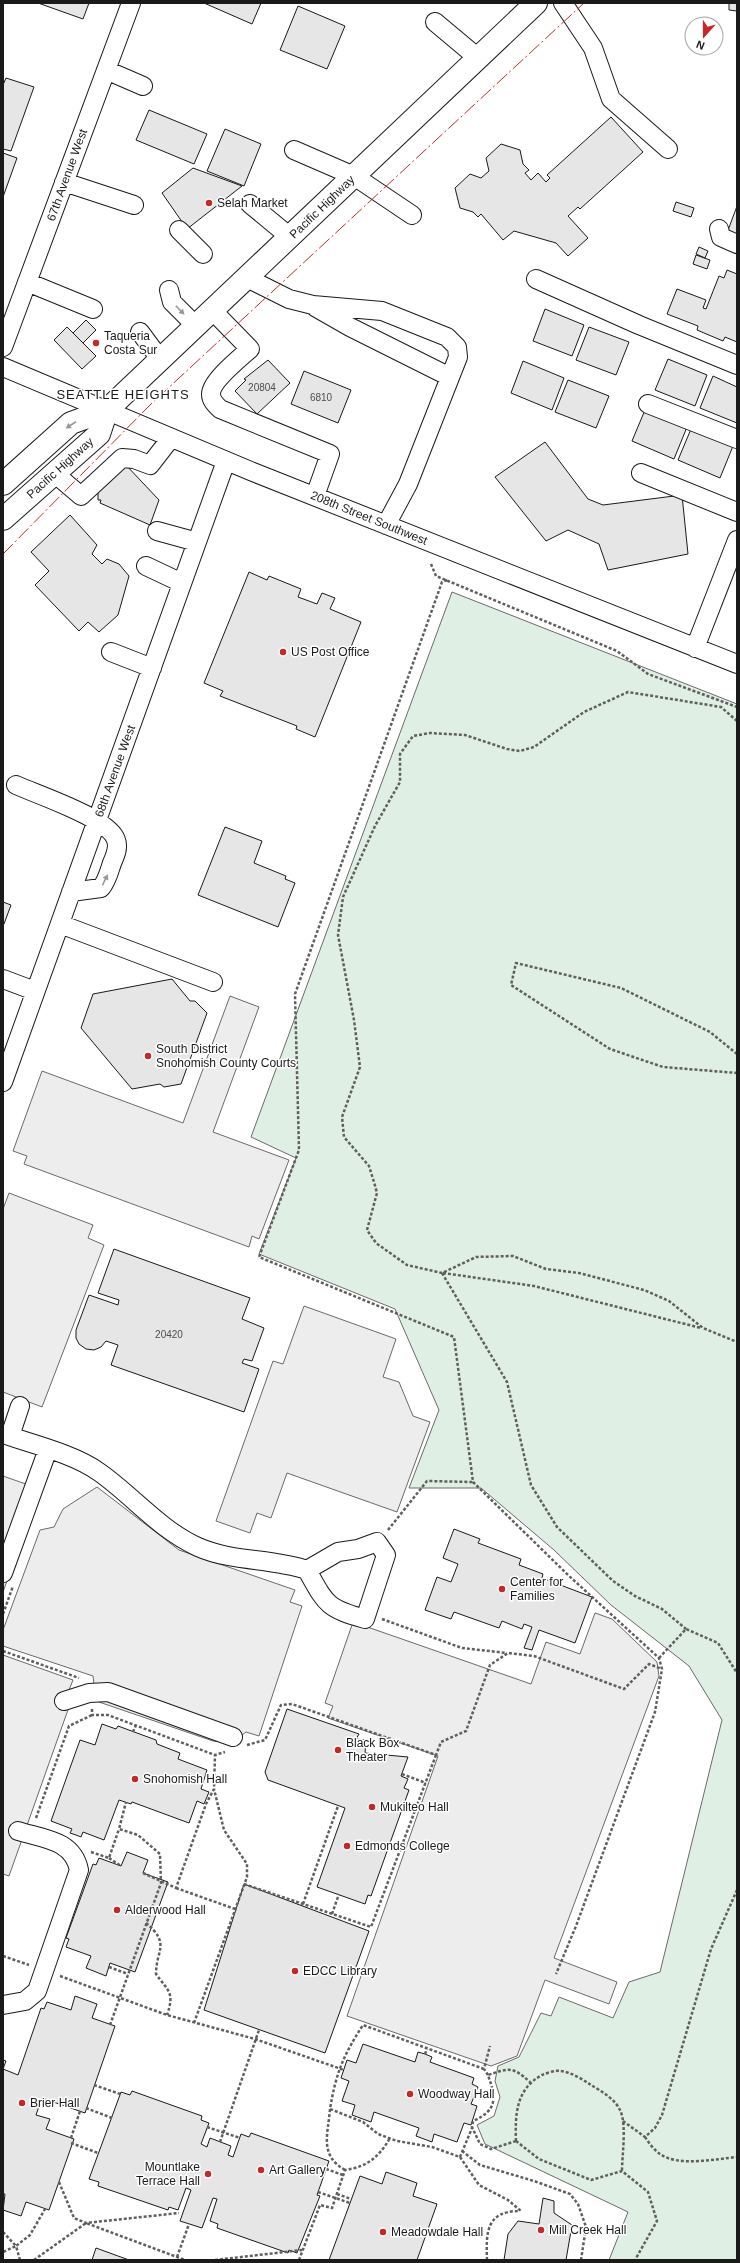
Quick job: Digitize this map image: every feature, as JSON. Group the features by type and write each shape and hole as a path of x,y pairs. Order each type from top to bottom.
{"highway":[{"name":"Pacific Highway","path":"3,484 70,423 107,410 536,3"},
{"name":"Pacific Highway","path":"3,519 98,434 107,410"}],"street":[{"name":"67th Avenue West","path":"3,347 130,3"},
{"path":"564,3 593,48 611,99 668,149"},
{"path":"435,22 478,58"},
{"path":"106,70 143,86"},
{"path":"294,150 354,176 412,215"},
{"path":"64,182 134,205"},
{"path":"250,204 290,237"},
{"path":"719,229 720,237 737,244"},
{"path":"179,230 203,254"},
{"path":"247,278 290,299 313,306 350,327 450,377"},
{"path":"536,279 639,326 737,365"},
{"path":"27,282 93,309"},
{"path":"168,290 172,302 196,326"},
{"path":"313,306 382,311 447,337 456,347 458,357 408,484 386,525"},
{"path":"212,310 250,349 215,383 211,393 213,403 220,409 330,454 315,496"},
{"path":"140,332 160,360"},
{"name":"208th Street Southwest","path":"3,368 107,410 226,461 737,664"},
{"path":"648,404 737,439"},
{"path":"54,473 81,496 122,458 134,459 150,465 171,438"},
{"name":"68th Avenue West","path":"3,1082 226,461"},
{"path":"641,473 737,512"},
{"path":"156,532 197,542"},
{"path":"695,648 737,540"},
{"path":"146,566 182,583"},
{"path":"111,652 152,668"},
{"path":"16,785 78,810 97,821 116,838 118,848 105,883 101,888 71,892"},
{"path":"60,924 213,982"},
{"path":"3,980 35,991"},
{"path":"20,1406 6,1435 48,1449 98,1471 174,1533 198,1547 228,1556 286,1563 307,1570 327,1604 365,1619 386,1555 376,1542 358,1549 338,1552 307,1570"},
{"path":"3,1573 48,1449"},
{"path":"64,1701 89,1693 108,1692 235,1745"},
{"path":"3,2005 25,2001 37,1991 79,1870 77,1859 68,1847 18,1831"}],"path":[{"path":"431,564 436,576 617,651 648,674 737,707"},
{"path":"447,580 442,582 295,994 298,1150 259,1257 454,1337 473,1482 568,1575 659,1658 662,1669 655,1712 576,1926 556,1974"},
{"path":"737,721 720,707 628,692 584,712 534,747 520,751 507,749 466,735 430,733 413,736 400,754 400,782 375,826 343,897 338,935 354,1020 360,1068 342,1117 344,1137 369,1166 377,1193 367,1230 376,1243 407,1265 442,1273 534,1286 704,1328 737,1342"},
{"path":"737,1054 710,1032 621,988 516,963 510,985 610,1049 663,1067 737,1073"},
{"path":"442,1273 476,1257 513,1256 546,1269 579,1273 644,1290 669,1302 704,1328"},
{"path":"442,1273 507,1382 531,1485 557,1527 613,1580 635,1596 662,1609 686,1629 718,1643 737,1673"},
{"path":"376,1542 390,1529 427,1480 473,1482"},
{"path":"390,1529 393,1535"},
{"path":"378,1614 382,1619 462,1648 534,1656 624,1689 649,1664 662,1669"},
{"path":"659,1658 686,1629"},
{"path":"3,1651 87,1680"},
{"path":"244,1884 371,1927 441,1742 466,1731 490,1665 508,1653"},
{"path":"91,1703 92,1715"},
{"path":"36,1820 36,1815 69,1726 92,1715 108,1715 216,1755 235,1745 264,1740 281,1705 292,1704 436,1754"},
{"path":"133,1732 136,1725"},
{"path":"194,2023 247,1877 247,1864 224,1830 214,1789 216,1755"},
{"path":"402,1774 426,1783"},
{"path":"176,1888 208,1798 214,1789"},
{"path":"109,1858 126,1802"},
{"path":"304,1904 338,1806"},
{"path":"110,2025 161,1883 160,1854 138,1835 119,1829"},
{"path":"77,1859 89,1852 109,1858 122,1866"},
{"path":"143,1873 161,1883 235,1910"},
{"path":"645,2138 655,2128 662,2115 711,1949 737,1890"},
{"path":"332,1914 339,1894"},
{"path":"146,1923 155,1930 160,1940 162,1950 156,1966 156,1974 167,1987 171,1995 167,2015"},
{"path":"3,1956 167,2015 255,2040 344,2070"},
{"path":"109,1967 128,1974"},
{"path":"390,2138 384,2149 369,2164 345,2170 334,2163 327,2152 330,2109 338,2068 345,2052 363,2026 484,2069 488,2075 494,2093 493,2105 485,2116 473,2121 460,2157"},
{"path":"220,2142 259,2030"},
{"path":"484,2069 490,2046"},
{"path":"425,2054 427,2049"},
{"path":"488,2075 505,2070 517,2071 530,2082"},
{"path":"560,2071 577,2076 615,2102 621,2110 623,2120 622,2171 591,2180 539,2159 516,2141 515,2119 522,2096 530,2082 545,2074 560,2071"},
{"path":"94,2085 120,2094"},
{"path":"86,2108 112,2118"},
{"path":"330,2109 363,2122 378,2134 432,2147 460,2157 479,2185 508,2200 521,2211 509,2211 498,2214 487,2230 487,2260"},
{"path":"71,2138 80,2111"},
{"path":"623,2120 645,2138 660,2154 674,2159 690,2161 737,2157"},
{"path":"207,2127 240,2138"},
{"path":"472,2127 480,2144 491,2149 516,2141"},
{"path":"71,2143 98,2153"},
{"path":"462,2151 480,2166 534,2181 570,2194 578,2204 586,2227 581,2260"},
{"path":"326,2169 343,2175"},
{"path":"299,2260 320,2205 332,2208 345,2170"},
{"path":"622,2171 648,2192 657,2221 635,2260"},
{"path":"59,2182 74,2218 185,2260"},
{"path":"318,2192 350,2203"},
{"path":"337,2194 351,2199"},
{"path":"3,2252 16,2246 30,2235 45,2208"},
{"path":"34,2260 86,2223 179,2213"},
{"path":"177,2257 189,2224"},
{"path":"3,2232 16,2246 20,2260"},
{"path":"215,2260 302,2250"}],"green space":[{"path":"452,592 737,704 737,2260 609,2260 628,2212 485,2144 477,2125 494,2116 500,2097 495,2081 498,2066 519,2057 541,2013 551,2016 559,1997 613,2018 629,1982 660,1972 722,1720 689,1666 611,1605 554,1550 481,1488 409,1488 439,1410 395,1309 259,1254 296,1158 251,1137"}],"shaded area":[{"path":"230,996 259,1007 213,1132 289,1160 259,1239 252,1236 249,1247 24,1164 27,1156 13,1151 42,1071 183,1123"},
{"path":"9,1193 93,1225 88,1238 104,1245 42,1407 3,1392 3,1209"},
{"path":"304,1306 396,1339 383,1377 399,1382 413,1416 430,1422 397,1512 287,1473 271,1518 257,1513 250,1533 216,1521 273,1361 283,1364"},
{"path":"3,1476 40,1489 3,1592"},
{"path":"97,1487 179,1550 295,1590 290,1602 302,1606 259,1736 246,1732 232,1743 213,1741 96,1701 93,1676 3,1646 3,1630 40,1530 54,1527 63,1509"},
{"path":"595,1613 612,1619 657,1662 659,1676 554,1958 617,1982 609,2004 545,1980 517,2056 491,2066 347,2016 438,1756 328,1718 333,1706 325,1703 353,1622 531,1684 546,1642 580,1654"},
{"path":"3,1655 73,1680 69,1690 69,1707 9,1876 3,1874"}],"building":[{"path":"38,3 89,3 83,19"},
{"path":"204,3 261,3 252,24"},
{"path":"729,3 737,3 737,11 729,10"},
{"path":"298,6 345,26 327,69 280,50"},
{"path":"6,78 34,87 11,151 3,149 3,85"},
{"path":"149,110 207,134 194,164 136,140"},
{"path":"611,117 643,152 580,209 578,207 568,216 588,238 568,256 556,243 514,231 503,240 481,214 478,217 473,212 460,208 455,188 470,174 481,178 489,171 486,158 501,144 520,150 523,164 529,170 525,173 531,180 538,173 546,182 550,178 547,175"},
{"path":"225,129 261,144 244,186 207,171"},
{"path":"3,153 17,158 3,197"},
{"path":"193,168 242,186 187,229 162,193"},
{"path":"676,202 694,208 691,217 673,211"},
{"path":"737,206 737,236 727,233"},
{"path":"699,247 708,251 705,258 696,254"},
{"path":"696,255 710,260 707,269 693,264"},
{"path":"727,270 737,274 737,342 725,337 723,341 697,330 698,326 667,314 677,289 706,300 703,308 706,309 719,276 724,278"},
{"path":"545,309 584,325 572,356 533,341"},
{"path":"86,320 96,330 83,343 73,333"},
{"path":"67,327 96,356 82,369 54,340"},
{"path":"589,327 629,342 616,375 576,360"},
{"path":"668,359 707,375 695,406 655,390"},
{"path":"268,360 290,383 257,414 235,391 246,380 244,379"},
{"path":"523,361 564,378 552,410 511,393"},
{"path":"304,371 351,390 338,423 291,404"},
{"path":"713,376 737,387 737,423 700,408"},
{"path":"568,380 609,396 596,428 555,412"},
{"path":"645,410 687,427 674,459 632,441"},
{"path":"691,429 733,446 720,478 678,460"},
{"path":"545,442 588,499 603,505 682,495 688,554 608,570 599,544 568,530 546,541 495,477"},
{"path":"125,464 159,500 150,525 100,503 101,500 98,500 98,489"},
{"path":"70,515 97,545 92,554 102,564 107,559 119,564 129,576 118,615 99,632 88,622 79,631 35,585 49,571 31,552"},
{"name":"US Post Office","path":"249,572 267,580 269,576 301,589 298,597 317,604 322,593 335,598 330,609 361,622 315,737 296,729 297,726 220,696 223,691 204,683"},
{"path":"225,827 262,841 254,863 286,876 285,879 295,883 278,927 198,895"},
{"path":"3,902 11,905 4,924 3,923"},
{"name":"South District Snohomish County Courts","path":"172,979 190,1001 195,1001 207,1013 181,1084 164,1087 160,1084 132,1089 81,1028 93,994"},
{"path":"114,1249 250,1298 242,1319 264,1328 252,1361 244,1359 242,1363 259,1369 244,1412 111,1365 118,1345 106,1341 101,1347 94,1350 86,1349 79,1344 76,1338 76,1330 89,1295 118,1305 119,1300 98,1293"},
{"name":"Center for Families","path":"454,1529 480,1539 478,1543 521,1559 519,1565 543,1574 542,1578 592,1597 575,1643 539,1630 532,1650 524,1648 532,1627 524,1624 522,1629 502,1621 499,1628 454,1612 451,1619 425,1610 437,1577 451,1582 458,1564 443,1558"},
{"name":"Mukilteo Hall","path":"287,1709 359,1734 356,1739 366,1740 365,1753 408,1757 401,1776 408,1779 404,1788 409,1790 371,1896 368,1895 365,1904 317,1887 345,1808 268,1780 265,1772"},
{"name":"Snohomish Hall","path":"102,1724 116,1729 118,1726 156,1740 157,1744 180,1753 178,1759 207,1770 201,1789 209,1792 204,1804 197,1801 189,1823 132,1802 131,1804 119,1800 104,1840 83,1832 81,1837 70,1833 72,1829 51,1821 80,1740 95,1745"},
{"name":"Alderwood Hall","path":"127,1852 148,1860 143,1873 168,1882 135,1972 110,1963 106,1976 86,1968 91,1956 66,1947 69,1939 66,1938 93,1864 96,1865 99,1858 121,1866"},
{"path":"244,1884 369,1931 325,2053 204,2010"},
{"name":"Brier Hall","path":"75,1996 97,2004 92,2018 115,2026 85,2113 42,2098 36,2115 50,2119 46,2129 74,2139 49,2210 26,2202 21,2216 3,2210 5,2194 3,2194 3,2069 18,2075 41,2008 44,2009 47,2002 71,2010"},
{"name":"Woodway Hall","path":"363,2044 415,2062 418,2052 425,2054 432,2057 430,2062 474,2078 472,2084 478,2087 471,2104 477,2106 471,2125 464,2123 457,2142 434,2134 432,2142 416,2136 419,2128 374,2112 371,2122 352,2115 355,2105 342,2101 349,2081 341,2078 347,2060 356,2063"},
{"path":"3,2060 6,2061 3,2069"},
{"name":"Mountlake Terrace Hall","path":"132,2091 202,2116 201,2120 209,2123 201,2144 207,2147 210,2138 231,2146 228,2155 233,2157 241,2134 249,2137 251,2133 329,2161 317,2195 320,2196 297,2253 289,2250 288,2253 217,2228 218,2224 210,2221 217,2199 213,2198 202,2228 180,2221 191,2190 186,2188 178,2210 169,2207 168,2210 98,2186 99,2182 89,2179 121,2092 130,2095"},
{"name":"Meadowdale Hall","path":"386,2172 417,2183 413,2196 437,2204 417,2260 329,2260 360,2176 382,2184"},
{"name":"Mill Creek Hall","path":"543,2198 554,2201 554,2213 572,2225 566,2260 504,2260 508,2234 518,2221 539,2224"},
{"path":"96,2248 129,2260 92,2260"}],"power":[{"path":"3,554 151,404 584,3"}],"place":[{"name":"Selah Market","path":"209,203"},
{"name":"Taqueria Costa Sur","path":"96,343"},
{"name":"US Post Office","path":"283,652"},
{"name":"South District Snohomish County Courts","path":"148,1056"},
{"name":"Center for Families","path":"502,1589"},
{"name":"Black Box Theater","path":"338,1750"},
{"name":"Snohomish Hall","path":"135,1779"},
{"name":"Mukilteo Hall","path":"372,1807"},
{"name":"Edmonds College","path":"347,1846"},
{"name":"Alderwood Hall","path":"117,1910"},
{"name":"EDCC Library","path":"295,1971"},
{"name":"Woodway Hall","path":"410,2094"},
{"name":"Brier Hall","path":"22,2103"},
{"name":"Art Gallery","path":"261,2170"},
{"name":"Mountlake Terrace Hall","path":"208,2174"},
{"name":"Mill Creek Hall","path":"541,2230"},
{"name":"Meadowdale Hall","path":"383,2232"}],"district":[{"name":"SEATTLE HEIGHTS","path":"123,394"}]}
